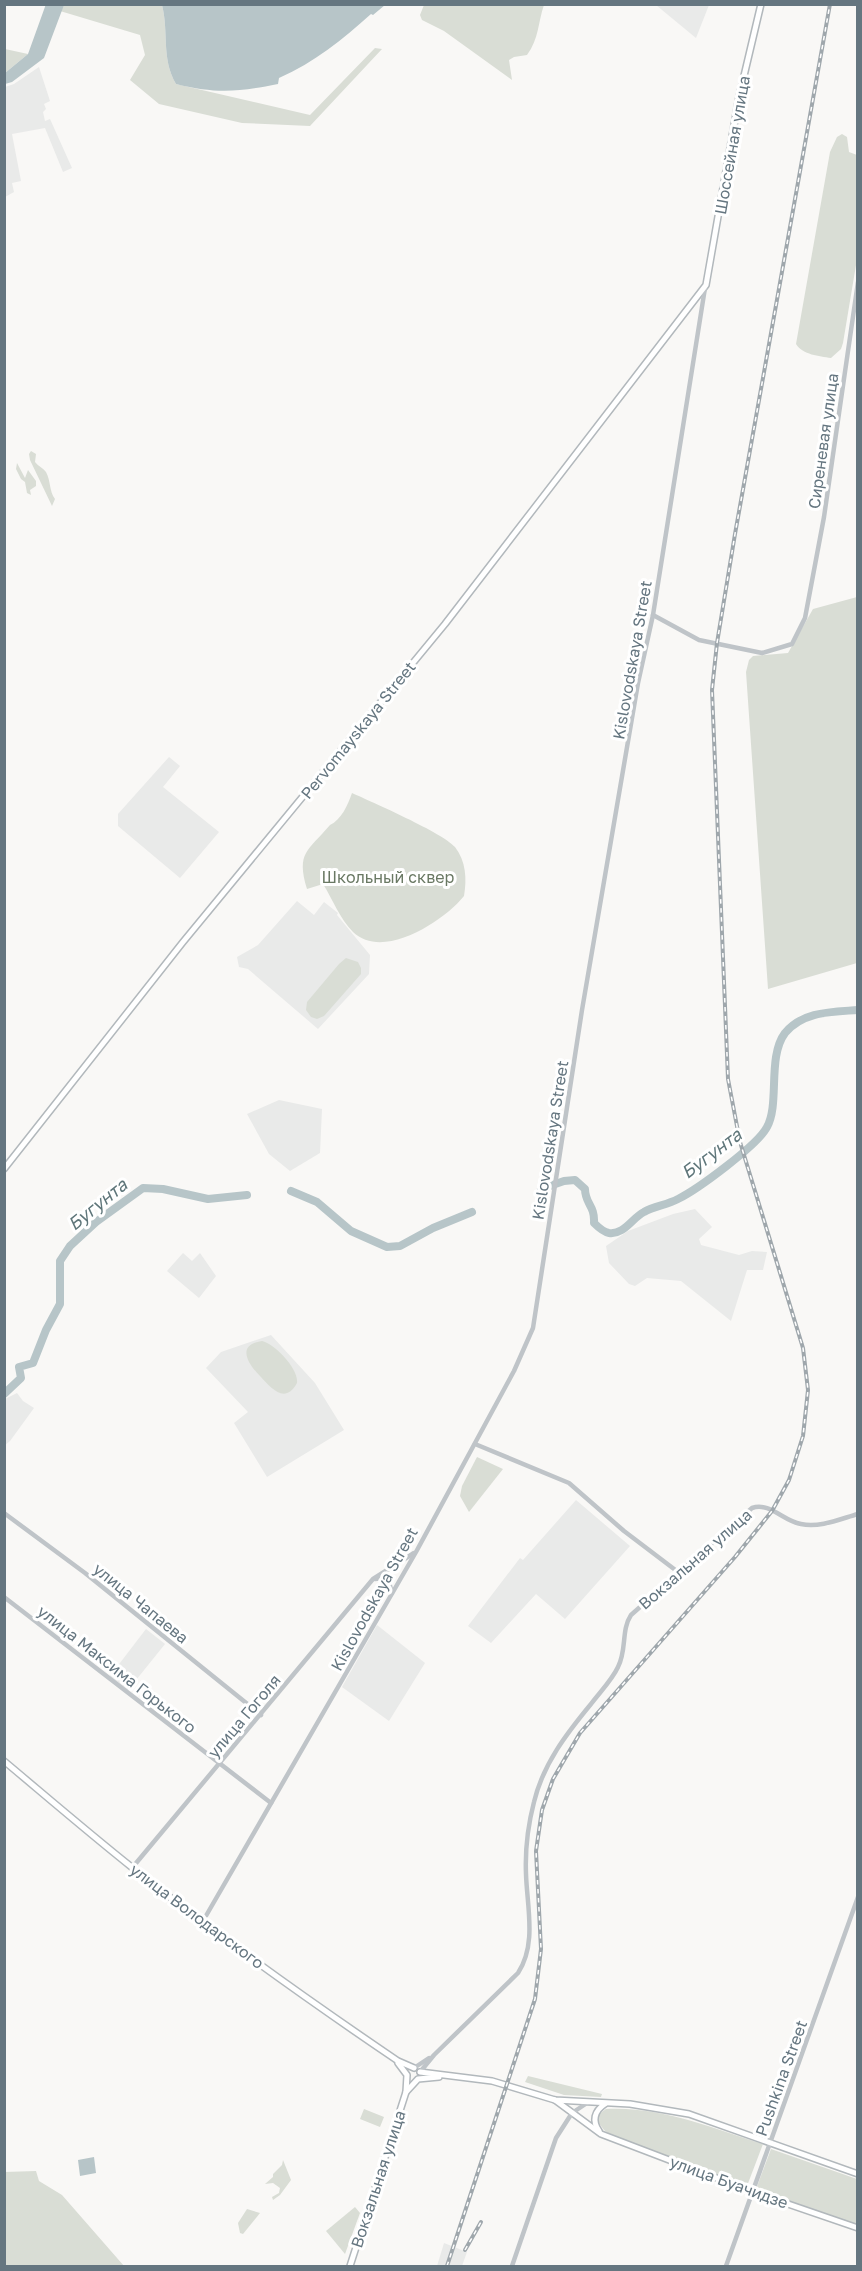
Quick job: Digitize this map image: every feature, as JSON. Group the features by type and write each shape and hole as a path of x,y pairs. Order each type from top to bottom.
{"main road":[{"name":"Шоссейная улица","path":"706,285 739,97 761,4"},
{"name":"Pervomayskaya Street","path":"4,1169 176,951 445,624 706,285"},
{"name":"улица Володарского","path":"4,1761 132,1868 305,1998 398,2061"},
{"path":"398,2061 417,2070"},
{"path":"398,2061 410,2080 447,2076"},
{"path":"406,2092 409,2070 447,2076"},
{"path":"406,2092 418,2079 417,2070"},
{"name":"улица Буачидзе","path":"447,2076 492,2081 555,2100 650,2107 689,2114 858,2174"},
{"name":"Вокзальная улица","path":"350,2266 406,2092"},
{"name":"улица Буачидзе","path":"555,2100 601,2134 753,2192 858,2228"},
{"path":"601,2134 594,2122 595,2116 606,2104"}],"street":[{"name":"Сиреневая улица","path":"653,615 699,640 762,653 792,644 806,618 834,455 858,282"},
{"name":"Kislovodskaya Street","path":"203,1922 416,1552 514,1371 533,1328 612,839 653,615 706,285"},
{"path":"475,1444 569,1484 624,1531 678,1572"},
{"name":"Вокзальная улица","path":"417,2070 506,1985 523,1965 529,1931 526,1852 531,1812 538,1787 549,1762 567,1733 617,1669 624,1649 627,1620 752,1508 765,1506 788,1520 803,1525 821,1524 858,1514"},
{"name":"улица Чапаева","path":"4,1513 85,1573 261,1715"},
{"name":"улица Гоголя","path":"132,1868 373,1579 416,1552"},
{"path":"373,1579 384,1578 389,1582 392,1593"},
{"name":"улица Максима Горького","path":"4,1597 271,1803"},
{"name":"Pushkina Street","path":"726,2266 858,1897"},
{"path":"513,2266 556,2138 572,2114 587,2103"}],"shaded area":[{"path":"46,4 64,5 44,58 12,82 5,84 5,73 28,54"},
{"path":"162,5 385,5 316,58 279,78 278,84 227,91 176,84 168,65"},
{"path":"656,5 709,5 696,38"},
{"path":"39,67 50,101 44,104 45,121 50,119 72,168 63,172 45,128 12,134 21,181 12,183 14,192 5,197 5,87 14,84"},
{"path":"169,757 180,766 163,787 219,832 180,878 118,826 118,814"},
{"path":"297,901 314,915 324,902 338,913 337,915 370,955 369,974 318,1029 248,969 239,967 237,957 258,945"},
{"path":"279,1100 322,1109 320,1153 290,1171 269,1154 247,1114"},
{"path":"695,1209 712,1227 699,1239 701,1245 739,1255 752,1251 767,1252 763,1270 747,1270 731,1321 681,1281 647,1278 635,1286 629,1284 609,1263 606,1246 628,1231 673,1214"},
{"path":"183,1253 192,1261 200,1253 216,1276 199,1298 167,1271"},
{"path":"271,1335 315,1383 344,1430 267,1477 234,1423 248,1412 206,1368 221,1352"},
{"path":"17,1393 23,1401 34,1408 5,1445 5,1399"},
{"path":"576,1500 630,1546 565,1619 536,1594 491,1643 468,1626 520,1558 523,1560"},
{"path":"377,1625 425,1663 389,1721 342,1687"},
{"path":"146,1629 165,1644 128,1690 110,1676"},
{"path":"94,2157 96,2173 80,2176 78,2160"},
{"path":"444,2243 467,2252 462,2266 437,2266"}],"green space":[{"path":"424,4 544,5 531,49 527,55 509,60 512,80 444,31 422,20 420,15"},
{"path":"64,5 162,5 168,65 176,84 310,115 375,48 382,49 310,126 242,123 159,104 130,80 145,55 140,35 60,11"},
{"path":"5,49 28,54 5,73"},
{"path":"842,134 847,137 849,152 857,155 857,259 843,343 841,349 831,358 807,353 796,344 830,152 837,137"},
{"path":"31,451 36,454 35,462 48,475 55,499 52,506 30,460"},
{"path":"17,463 25,478 28,470 36,481 36,486 30,490 31,495 27,493 25,482 16,469"},
{"path":"857,597 857,963 768,989 746,672 749,660 753,656 788,653 813,609"},
{"name":"Школьный сквер","path":"352,793 448,841 459,852 463,864 464,896 455,906 428,926 396,940 380,942 366,940 348,927 323,884 307,889 303,867 306,853 330,825 341,816"},
{"path":"346,958 358,962 361,974 324,1016 317,1019 311,1017 306,1010 307,1002"},
{"path":"262,1341 279,1352 290,1364 297,1377 297,1383 288,1393 283,1394 273,1389 256,1372 249,1361 247,1351 249,1347"},
{"path":"477,1457 503,1469 469,1512 460,1496 462,1486"},
{"path":"528,2076 602,2094 601,2097 564,2095 525,2082"},
{"path":"364,2109 384,2117 380,2127 360,2119"},
{"path":"606,2109 647,2111 686,2119 763,2144 747,2186 615,2138 598,2122 599,2114"},
{"path":"771,2149 857,2179 857,2225 756,2189"},
{"path":"283,2160 291,2180 280,2195 273,2200 272,2197 279,2193 280,2188 273,2183 265,2184 282,2165"},
{"path":"36,2171 39,2181 62,2195 124,2266 5,2266 4,2172"},
{"path":"355,2207 360,2213 345,2254 326,2231"},
{"path":"247,2209 260,2213 243,2234 240,2233 238,2223"}],"waterway":[{"name":"Бугунта","path":"541,1189 564,1181 575,1180 585,1189 593,1212 594,1223 609,1233 624,1229 648,1210 687,1194 740,1155 767,1127 773,1106 776,1055 785,1033 800,1020 809,1017 828,1012 858,1010"},
{"name":"Бугунта","path":"4,1394 21,1378 19,1367 33,1363 46,1330 60,1304 60,1261 70,1246 96,1222 143,1188 163,1189 208,1199 247,1195"},
{"name":"Бугунта","path":"291,1191 317,1202 351,1231 387,1247 400,1246 433,1228 472,1212"}],"railway":[{"path":"447,2266 535,1999 541,1949 536,1851 542,1810 553,1779 580,1733 735,1557 772,1511 789,1480 803,1436 808,1390 803,1348 740,1142 728,1079 712,690 717,643 735,534 830,4"},
{"path":"465,2250 481,2222"}]}
